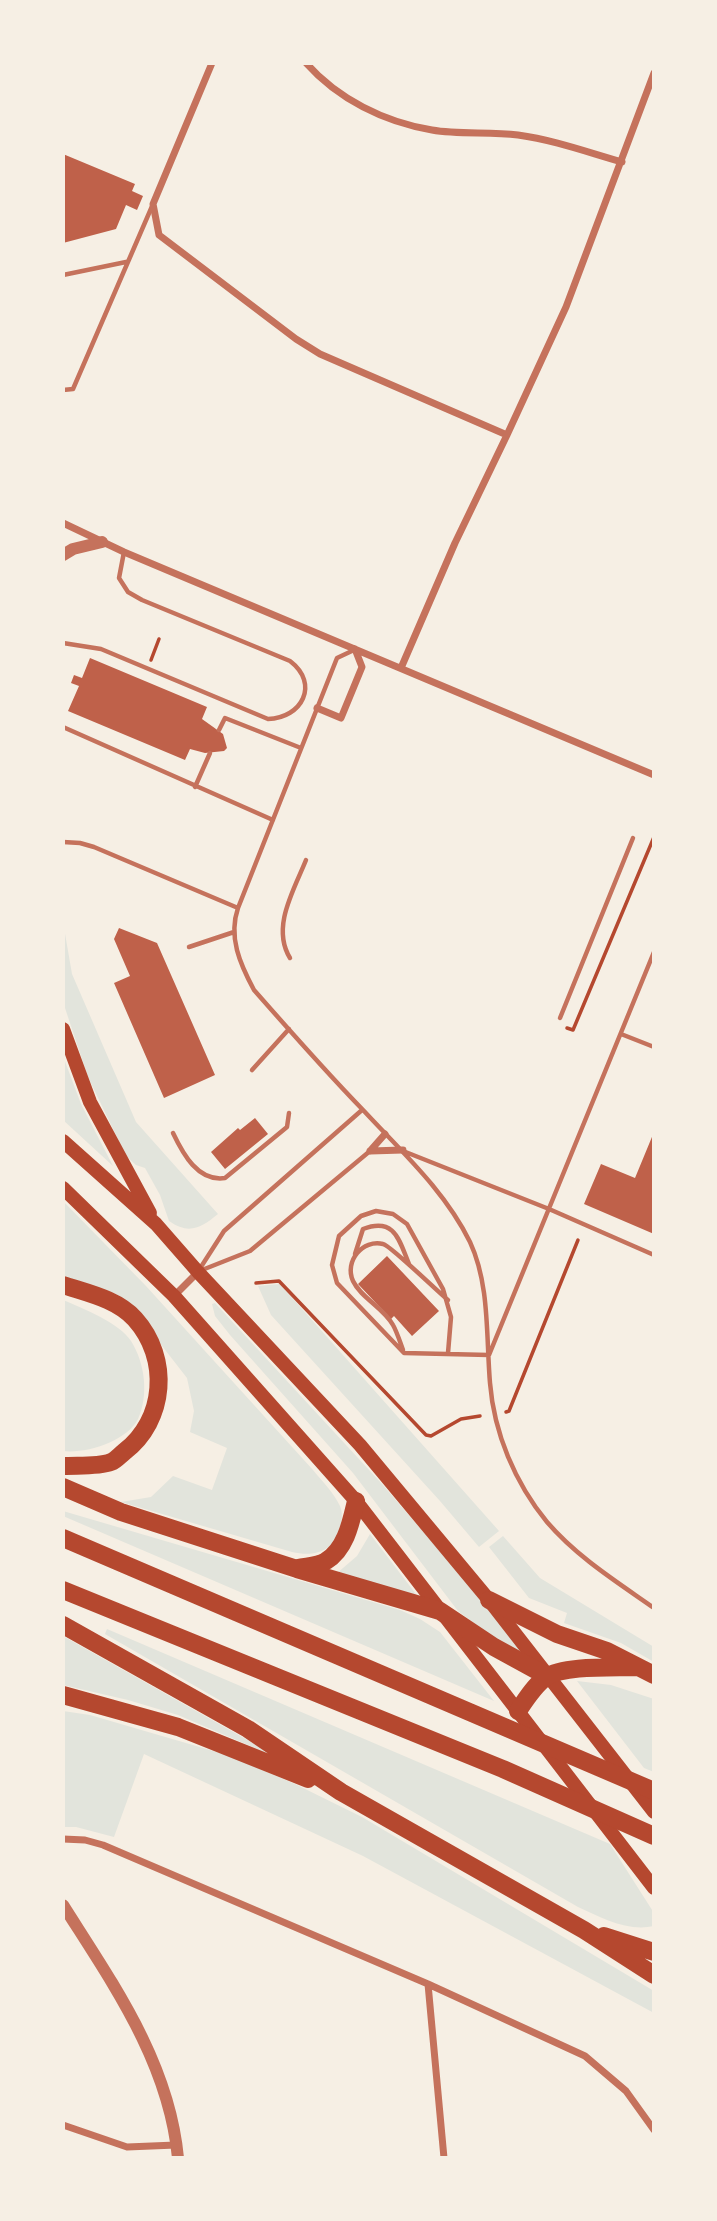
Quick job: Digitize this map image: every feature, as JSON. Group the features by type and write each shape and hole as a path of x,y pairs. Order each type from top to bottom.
{"highway":[{"path":"63,1285 110,1300 134,1317 150,1339 159,1380 154,1416 136,1443 111,1462 63,1466"},
{"path":"63,1488 121,1512 297,1569 440,1611 494,1647 547,1676"},
{"path":"297,1569 325,1563 339,1550 356,1501"},
{"path":"63,1538 654,1791"},
{"path":"63,1590 503,1769 654,1836"},
{"path":"489,1600 556,1634 607,1651 647,1671"},
{"path":"63,1625 248,1729 341,1792 584,1930 654,1975"},
{"path":"518,1711 532,1690 547,1676 566,1671 647,1671"},
{"path":"63,1695 178,1727 341,1792"},
{"path":"584,1930 654,1952"},
{"path":"630,1944 654,1937"}],"main road":[{"path":"63,1029 90,1102 156,1224"},
{"path":"63,1141 156,1224 360,1445 489,1600 654,1812"},
{"path":"63,1188 174,1296 356,1501 654,1888"}],"street":[{"path":"212,63 153,204 159,235 296,339 320,354 507,435"},
{"path":"306,63 338,93 372,112 432,130 551,140 622,162"},
{"path":"401,668 455,543 566,307 654,73"},
{"path":"63,523 124,552 654,775"},
{"path":"63,555 73,549 102,542"},
{"path":"317,708 341,718 362,667 355,649"},
{"path":"370,1151 385,1134"},
{"path":"370,1151 403,1150"},
{"path":"174,1296 198,1272"},
{"path":"63,1839 85,1840 103,1845 428,1984 585,2056 626,2091 654,2130"},
{"path":"63,1905 147,2045 168,2103 177,2151 127,2147 63,2125"},
{"path":"428,1984 444,2158"}],"lane":[{"path":"63,390 73,389 153,204"},
{"path":"63,275 127,262"},
{"path":"63,643 101,649 268,719 281,719 299,705 306,681 300,669 290,661 128,592 120,578 124,552"},
{"path":"355,649 337,658 238,908 233,932 243,969 254,990 362,1110 403,1150 442,1198 471,1245 484,1296 493,1411 498,1435 530,1496 547,1522 582,1555 654,1608"},
{"path":"219,730 225,718 301,748"},
{"path":"63,727 195,788 273,820"},
{"path":"195,788 210,753"},
{"path":"560,1018 633,838"},
{"path":"63,842 80,843 94,848 238,908"},
{"path":"290,958 282,939 282,926 306,860"},
{"path":"190,947 233,932"},
{"path":"489,1356 654,952"},
{"path":"252,1070 289,1029"},
{"path":"621,1034 654,1047"},
{"path":"198,1272 224,1231 362,1110"},
{"path":"173,1133 187,1158 201,1174 208,1178 225,1178 287,1127 289,1113"},
{"path":"403,1150 654,1255"},
{"path":"198,1272 250,1251 370,1151"},
{"path":"448,1353 451,1317 449,1301 407,1224 393,1214 376,1211 361,1216 339,1236 332,1265 337,1283 404,1353 489,1356"},
{"path":"404,1353 393,1324 354,1283 351,1271 353,1258 363,1229 380,1225 389,1228 397,1235 411,1268"},
{"path":"353,1258 369,1243 391,1246 411,1268 449,1301"}],"path":[{"path":"567,1028 573,1030 654,837"},
{"path":"506,1412 509,1411 578,1240"},
{"path":"256,1283 279,1281 426,1435 431,1436 461,1419 480,1416"}],"shaded area":[{"path":"63,922 72,974 136,1122 218,1214 200,1226 189,1229 169,1221 160,1195 145,1168 136,1165 126,1156 88,1077 63,1002"},
{"path":"63,1056 81,1104 113,1166 63,1120"},
{"path":"63,1201 146,1286 331,1492 340,1506 342,1517 337,1536 328,1547 308,1554 292,1552 121,1502 151,1497 173,1476 212,1490 227,1448 190,1432 194,1411 187,1378 159,1342 121,1305 63,1282"},
{"path":"280,1284 499,1531 479,1547 271,1315 258,1286"},
{"path":"63,1300 100,1317 126,1334 140,1359 144,1379 144,1400 133,1427 116,1440 83,1450 63,1451"},
{"path":"215,1303 382,1484 470,1586 530,1662 513,1653 458,1611 353,1473 215,1316 212,1304"},
{"path":"63,1511 400,1610 440,1632 494,1701 63,1516"},
{"path":"370,1534 419,1598 336,1574 357,1556"},
{"path":"503,1536 540,1578 654,1647 654,1662 621,1643 564,1623 567,1613 529,1598 489,1547"},
{"path":"107,1629 610,1844 654,1913 654,1926 625,1926 578,1907 105,1634"},
{"path":"63,1636 283,1760 178,1715 63,1685"},
{"path":"577,1681 611,1685 654,1699 654,1772 644,1768"},
{"path":"63,1711 90,1715 227,1755 362,1817 654,1991 654,2013 363,1856 144,1754 114,1837 76,1827 63,1827"}],"building":[{"path":"63,154 135,184 132,191 143,196 137,210 126,205 116,229 63,243"},
{"path":"90,658 207,707 202,719 223,734 227,748 224,751 205,753 190,749 185,760 68,711 79,686 71,683 74,675 82,678"},
{"path":"119,928 157,943 215,1075 164,1098 114,983 130,976 114,939"},
{"path":"255,1118 268,1134 225,1169 211,1152 238,1128 240,1130"},
{"path":"654,1132 654,1234 584,1204 601,1164 635,1178"},
{"path":"387,1256 439,1311 412,1336 394,1316 391,1319 358,1284"}]}
